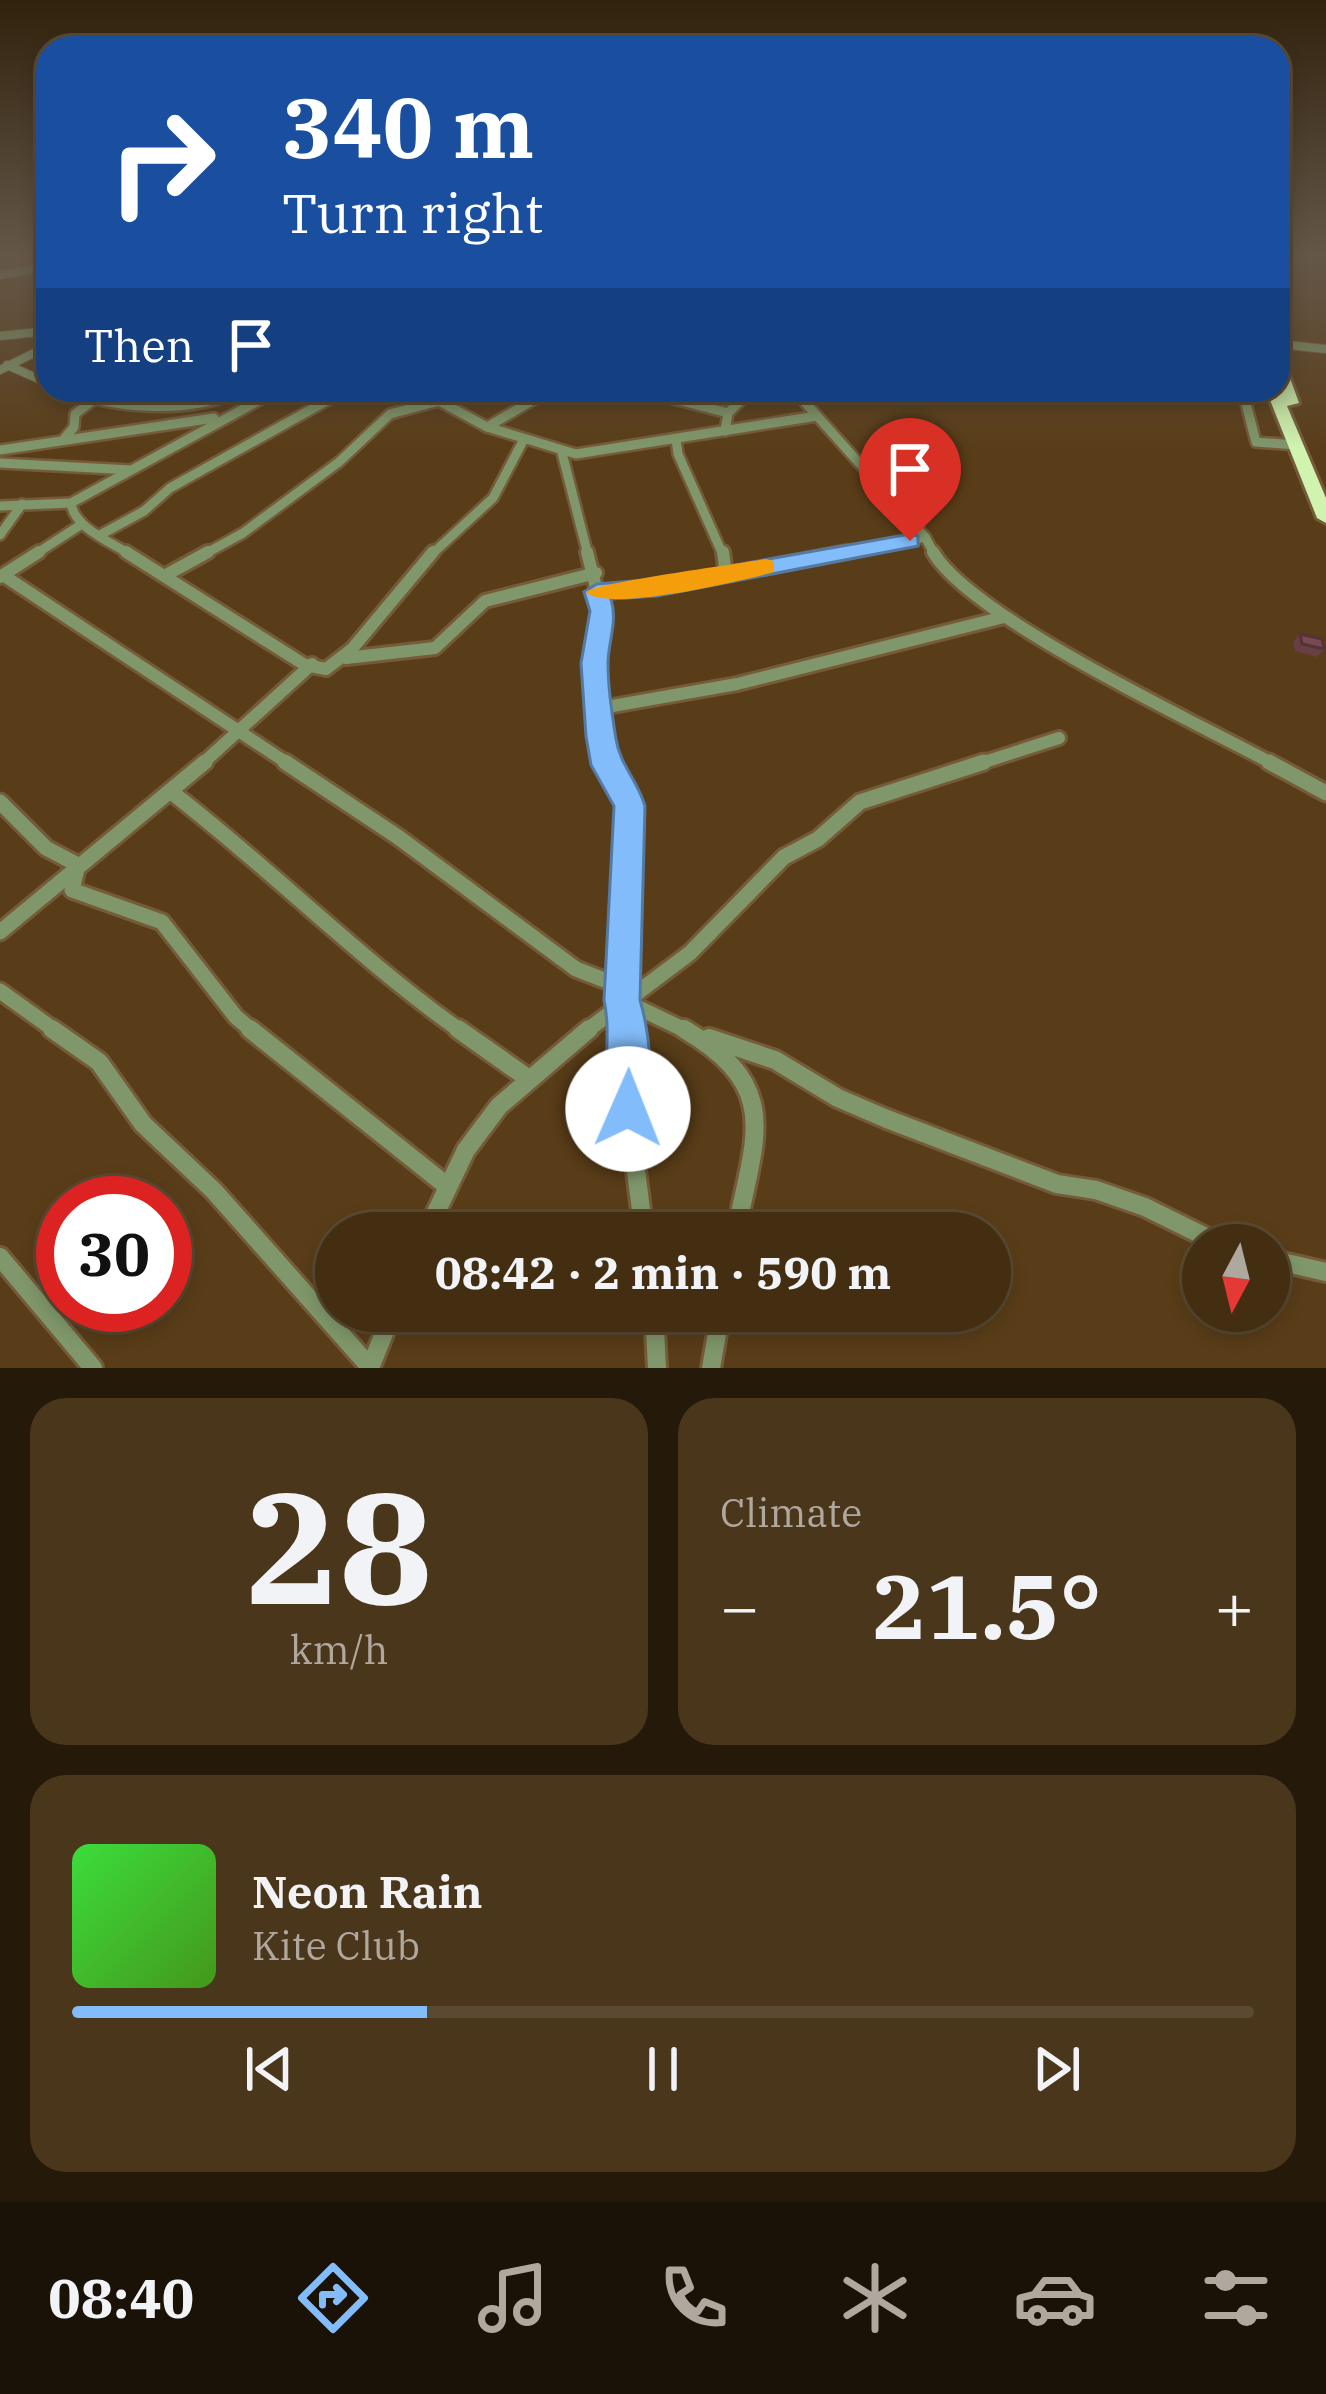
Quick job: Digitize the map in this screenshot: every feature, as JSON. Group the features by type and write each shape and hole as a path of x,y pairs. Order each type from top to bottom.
{"highway":[{"path":"1290,394 1326,484"},
{"path":"1278,402 1326,518"}],"street":[{"path":"0,335 36,332"},
{"path":"1290,345 1326,349"},
{"path":"3,366 36,351"},
{"path":"3,366 36,378"},
{"path":"64,440 74,427 75,414 91,402"},
{"path":"0,506 71,503 258,402"},
{"path":"100,535 144,511 170,488 324,402"},
{"path":"166,575 243,533 363,443 390,414 433,402"},
{"path":"441,402 487,427 562,452 817,416"},
{"path":"487,427 527,402"},
{"path":"685,402 728,413"},
{"path":"725,431 728,413 739,402"},
{"path":"805,402 925,537 943,566 1004,617 1326,793"},
{"path":"1246,402 1256,442 1297,445"},
{"path":"0,450 145,432 239,413"},
{"path":"0,932 319,666 352,649 439,545 493,498 524,439"},
{"path":"676,439 678,454 722,544 727,574"},
{"path":"562,452 602,611 595,663 605,765 626,792 630,806 623,994 628,1109 641,1212"},
{"path":"0,464 132,470"},
{"path":"71,503 72,513 82,524 305,665 319,666 352,655 435,648 485,601 596,573"},
{"path":"0,535 22,504"},
{"path":"82,524 2,576 398,837 576,969 709,1038 776,1060 838,1098 887,1119 1057,1184 1096,1190 1145,1207 1182,1225"},
{"path":"597,592 622,592 925,537"},
{"path":"601,708 737,684 1004,617"},
{"path":"435,1212 499,1106 623,994 690,953 784,857 818,839 860,802 1059,738"},
{"path":"170,791 257,858 412,994 529,1078"},
{"path":"0,802 46,848 78,865"},
{"path":"78,865 72,890 162,922 236,1016 447,1186"},
{"path":"0,991 100,1062 142,1124 214,1191 370,1368 385,1332"},
{"path":"709,1038 754,1095 758,1114 740,1212"},
{"path":"0,1257 93,1368"},
{"path":"1290,1264 1326,1272"},
{"path":"655,1332 657,1368"},
{"path":"711,1368 718,1332"}],"building":[{"path":"1300,634 1322,639 1324,649 1302,644"}],"slow traffic":[{"path":"599,592 657,587 766,567"}],"route":[{"path":"628,1109 622,925 630,806 626,792 605,765 596,686 602,628 597,592 657,587 910,541"}]}
